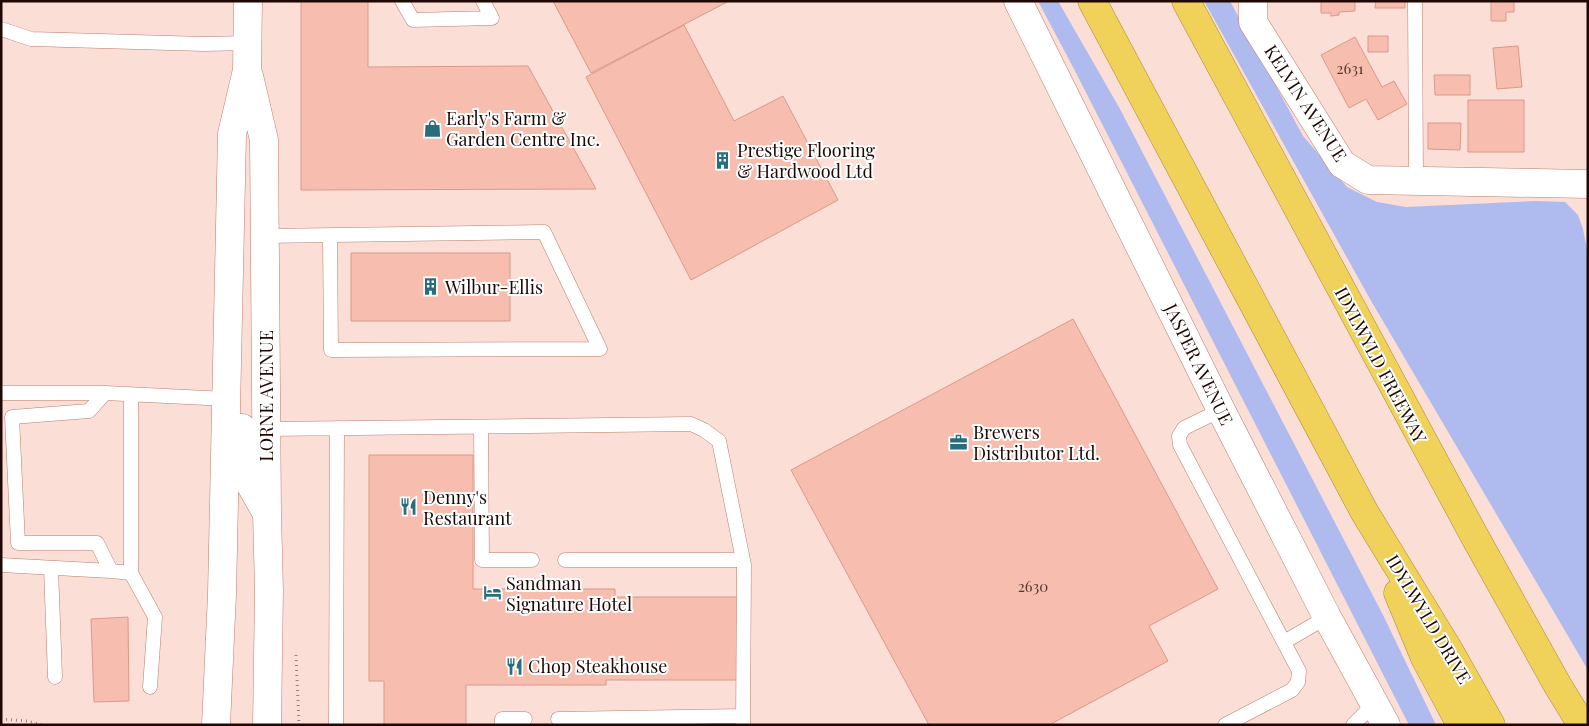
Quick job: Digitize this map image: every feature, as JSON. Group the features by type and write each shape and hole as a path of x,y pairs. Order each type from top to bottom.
{"highway":[{"path":"1092,1 1365,513 1425,658 1461,725"},
{"name":"IDYLWYLD FREEWAY","path":"1186,1 1465,520 1558,686 1582,725"},
{"name":"IDYLWYLD DRIVE","path":"1365,513 1450,652 1491,725"}],"main road":[{"name":"LORNE AVENUE","path":"216,725 222,594 232,134 247,70 248,1"},
{"name":"JASPER AVENUE","path":"1018,1 1221,410 1327,617 1380,714"},
{"name":"KELVIN AVENUE","path":"1249,8 1342,164 1368,180 1588,184"},
{"name":"LORNE AVENUE","path":"247,70 264,140 269,590 267,725"},
{"path":"227,399 242,419 245,475 267,513"}],"lane":[{"path":"402,1 413,20 492,18 483,1"},
{"path":"1415,1 1416,182"},
{"path":"1,29 31,39 204,44 248,43"},
{"path":"265,236 544,232 600,349 331,350 330,236"},
{"path":"1,393 105,393 227,399"},
{"path":"105,393 89,411 12,416 18,543 97,543 111,571"},
{"path":"131,395 131,574 156,617 150,687"},
{"path":"1221,410 1184,428 1179,436 1180,445 1299,671 1298,682 1292,690 1225,725"},
{"path":"266,429 691,424 704,430 719,441 743,560 743,720 558,719"},
{"path":"481,427 482,560 532,560"},
{"path":"336,725 337,428"},
{"path":"565,560 743,560"},
{"path":"1,565 111,571 131,574"},
{"path":"50,568 55,677"},
{"path":"1284,642 1327,617"},
{"path":"1353,725 1380,714"},
{"path":"502,725 502,719 525,719"}],"path":[{"path":"1,719 27,721 43,725"}],"shaded area":[{"path":"1038,1 1058,1 1120,109 1383,615 1436,725 1409,725"},
{"path":"1204,1 1230,1 1303,136 1347,187 1377,202 1406,207 1535,201 1565,202 1578,215 1588,255 1588,670 1370,299"}],"building":[{"name":"Early's Farm & Garden Centre Inc.","path":"301,1 368,1 368,67 528,66 596,189 301,190"},
{"path":"553,1 729,1 591,73"},
{"path":"1321,1 1355,1 1355,11 1339,12 1339,15 1331,16 1331,13 1321,13"},
{"path":"1376,1 1405,1 1405,8 1375,8"},
{"path":"1491,1 1514,1 1514,12 1506,12 1506,21 1491,21"},
{"name":"Prestige Flooring & Hardwood Ltd","path":"684,25 734,121 783,96 838,200 691,280 586,77"},
{"path":"1368,36 1388,36 1388,52 1368,52"},
{"path":"1355,37 1382,87 1394,81 1407,104 1378,120 1366,99 1349,108 1321,55"},
{"path":"1518,46 1522,87 1497,89 1493,48"},
{"path":"1434,75 1470,75 1470,95 1435,95"},
{"path":"1468,100 1524,100 1524,152 1468,152"},
{"path":"1428,123 1461,123 1460,150 1428,149"},
{"name":"Wilbur-Ellis","path":"351,253 510,253 510,321 351,321"},
{"path":"1073,319 1218,589 1149,626 1168,661 1049,725 929,725 791,470"},
{"name":"Sandman Signature Hotel","path":"369,455 473,455 473,589 615,589 615,597 741,597 741,680 606,680 606,685 466,685 466,725 384,725 384,681 369,681"},
{"path":"128,617 129,701 94,702 91,619"}],"place":[{"name":"Early's Farm & Garden Centre Inc.","path":"432,128"},
{"name":"Prestige Flooring & Hardwood Ltd","path":"723,160"},
{"name":"Wilbur-Ellis","path":"431,287"},
{"name":"Brewers Distributor Ltd.","path":"959,442"},
{"name":"Denny's Restaurant","path":"409,507"},
{"name":"Sandman Signature Hotel","path":"492,593"},
{"name":"Chop Steakhouse","path":"514,666"}]}
